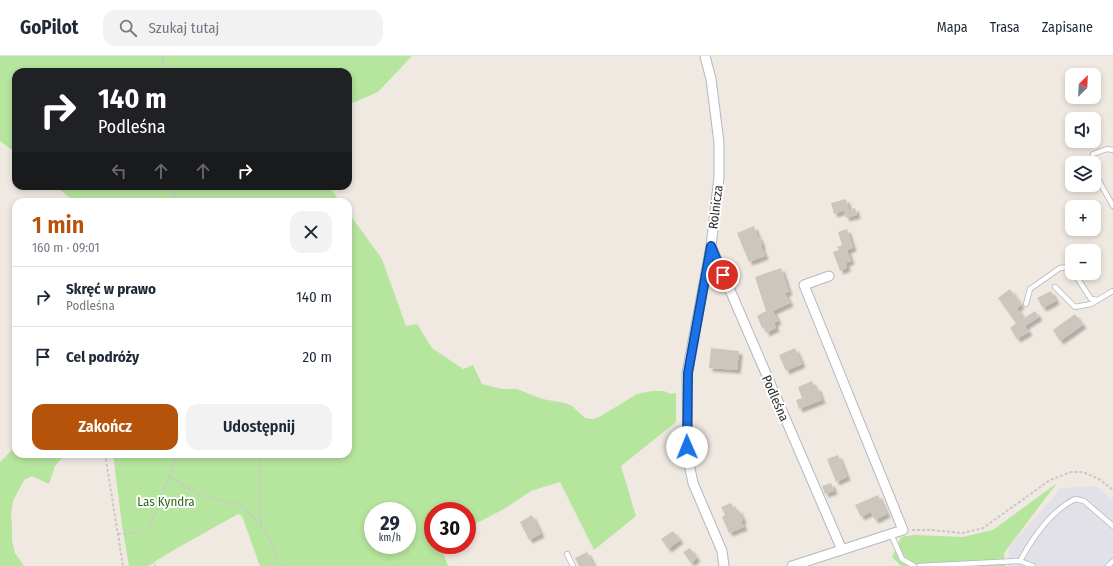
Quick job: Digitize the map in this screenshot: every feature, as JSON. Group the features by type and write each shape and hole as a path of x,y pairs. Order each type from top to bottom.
{"street":[{"name":"Rolnicza","path":"705,56 711,79 719,143 719,178 711,246 688,373 688,459 693,483 722,551 724,566"},
{"name":"Podleśna","path":"711,246 842,550"},
{"path":"792,566 903,530 804,285 829,276"}],"lane":[{"path":"1093,156 1093,154 1108,149 1113,150"},
{"path":"1101,185 1113,206"},
{"path":"1026,304 1030,289 1060,268 1065,267"},
{"path":"1078,280 1091,299 1098,300"},
{"path":"1055,287 1075,307 1091,304 1113,291"},
{"path":"1020,561 1028,545 1048,520 1065,504 1076,499 1084,501 1113,526"},
{"path":"891,534 902,559 914,566"},
{"path":"567,554 573,566"},
{"path":"920,566 1020,561 1033,566"},
{"path":"1108,566 1113,561"}],"path":[{"path":"162,56 165,68"},
{"path":"106,458 123,566"},
{"path":"118,534 139,532 150,527 177,458"},
{"path":"261,458 259,478 261,524"},
{"path":"903,530 932,530 963,533 983,528 1050,480 1071,472 1083,472 1099,478 1113,490"},
{"path":"169,479 200,495 221,501 237,503 261,524 282,566"}],"shaded area":[{"path":"1096,486 1113,500 1113,566 1008,566 1009,547 1053,498 1060,488"}],"green space":[{"path":"0,56 412,56 378,92 352,103 352,68 12,68 12,150 0,141"},
{"path":"60,190 332,190 337,198 70,198"},
{"name":"Las Kyndra","path":"352,218 382,259 406,326 417,324 432,348 463,369 473,365 482,384 502,389 517,389 542,399 565,403 572,406 585,418 593,419 601,416 637,394 652,391 664,391 670,394 676,393 676,422 621,466 636,516 594,550 560,482 531,491 504,509 476,523 476,502 424,502 424,554 443,554 448,566 260,566 242,516 238,514 154,562 156,566 154,566 154,563 147,566 129,566 114,458 352,458"},
{"path":"12,450 12,458 62,458 55,466 49,484 32,476 24,480 13,501 11,514 12,541 15,553 24,566 0,566 0,462"},
{"path":"1057,483 1004,553 1005,566 901,566 892,557 901,537 914,535 963,537 993,530"}],"building":[{"path":"846,199 849,209 834,214 831,203"},
{"path":"855,208 857,215 846,218 844,211"},
{"path":"754,226 765,256 749,262 737,233"},
{"path":"847,229 853,248 847,250 851,261 846,263 847,268 840,271 833,252 839,250 837,247 842,245 838,232"},
{"path":"781,268 789,292 785,293 790,303 773,311 778,321 774,323 776,328 766,333 757,316 766,311 755,277"},
{"path":"1010,289 1021,305 1017,308 1024,318 1035,311 1039,317 1025,326 1029,332 1017,339 1010,328 1016,323 998,298"},
{"path":"1051,291 1056,301 1043,308 1037,298"},
{"path":"1075,314 1083,325 1060,341 1053,330"},
{"path":"711,348 739,351 737,370 709,368"},
{"path":"795,348 802,364 786,371 779,355"},
{"path":"812,381 815,388 817,387 822,400 799,409 796,400 802,398 798,387"},
{"path":"838,455 847,477 836,482 827,459"},
{"path":"831,483 834,491 825,494 822,486"},
{"path":"878,495 887,514 875,520 871,512 861,517 855,505"},
{"path":"731,503 735,511 738,509 743,520 741,521 744,527 729,533 722,517 725,515 721,507"},
{"path":"532,515 541,534 529,540 520,522"},
{"path":"673,531 680,540 668,549 661,539"},
{"path":"690,548 697,558 691,563 683,552"},
{"path":"587,552 594,566 579,566 575,558"}],"route":[{"path":"687,447 688,373 711,246 723,275"}]}
